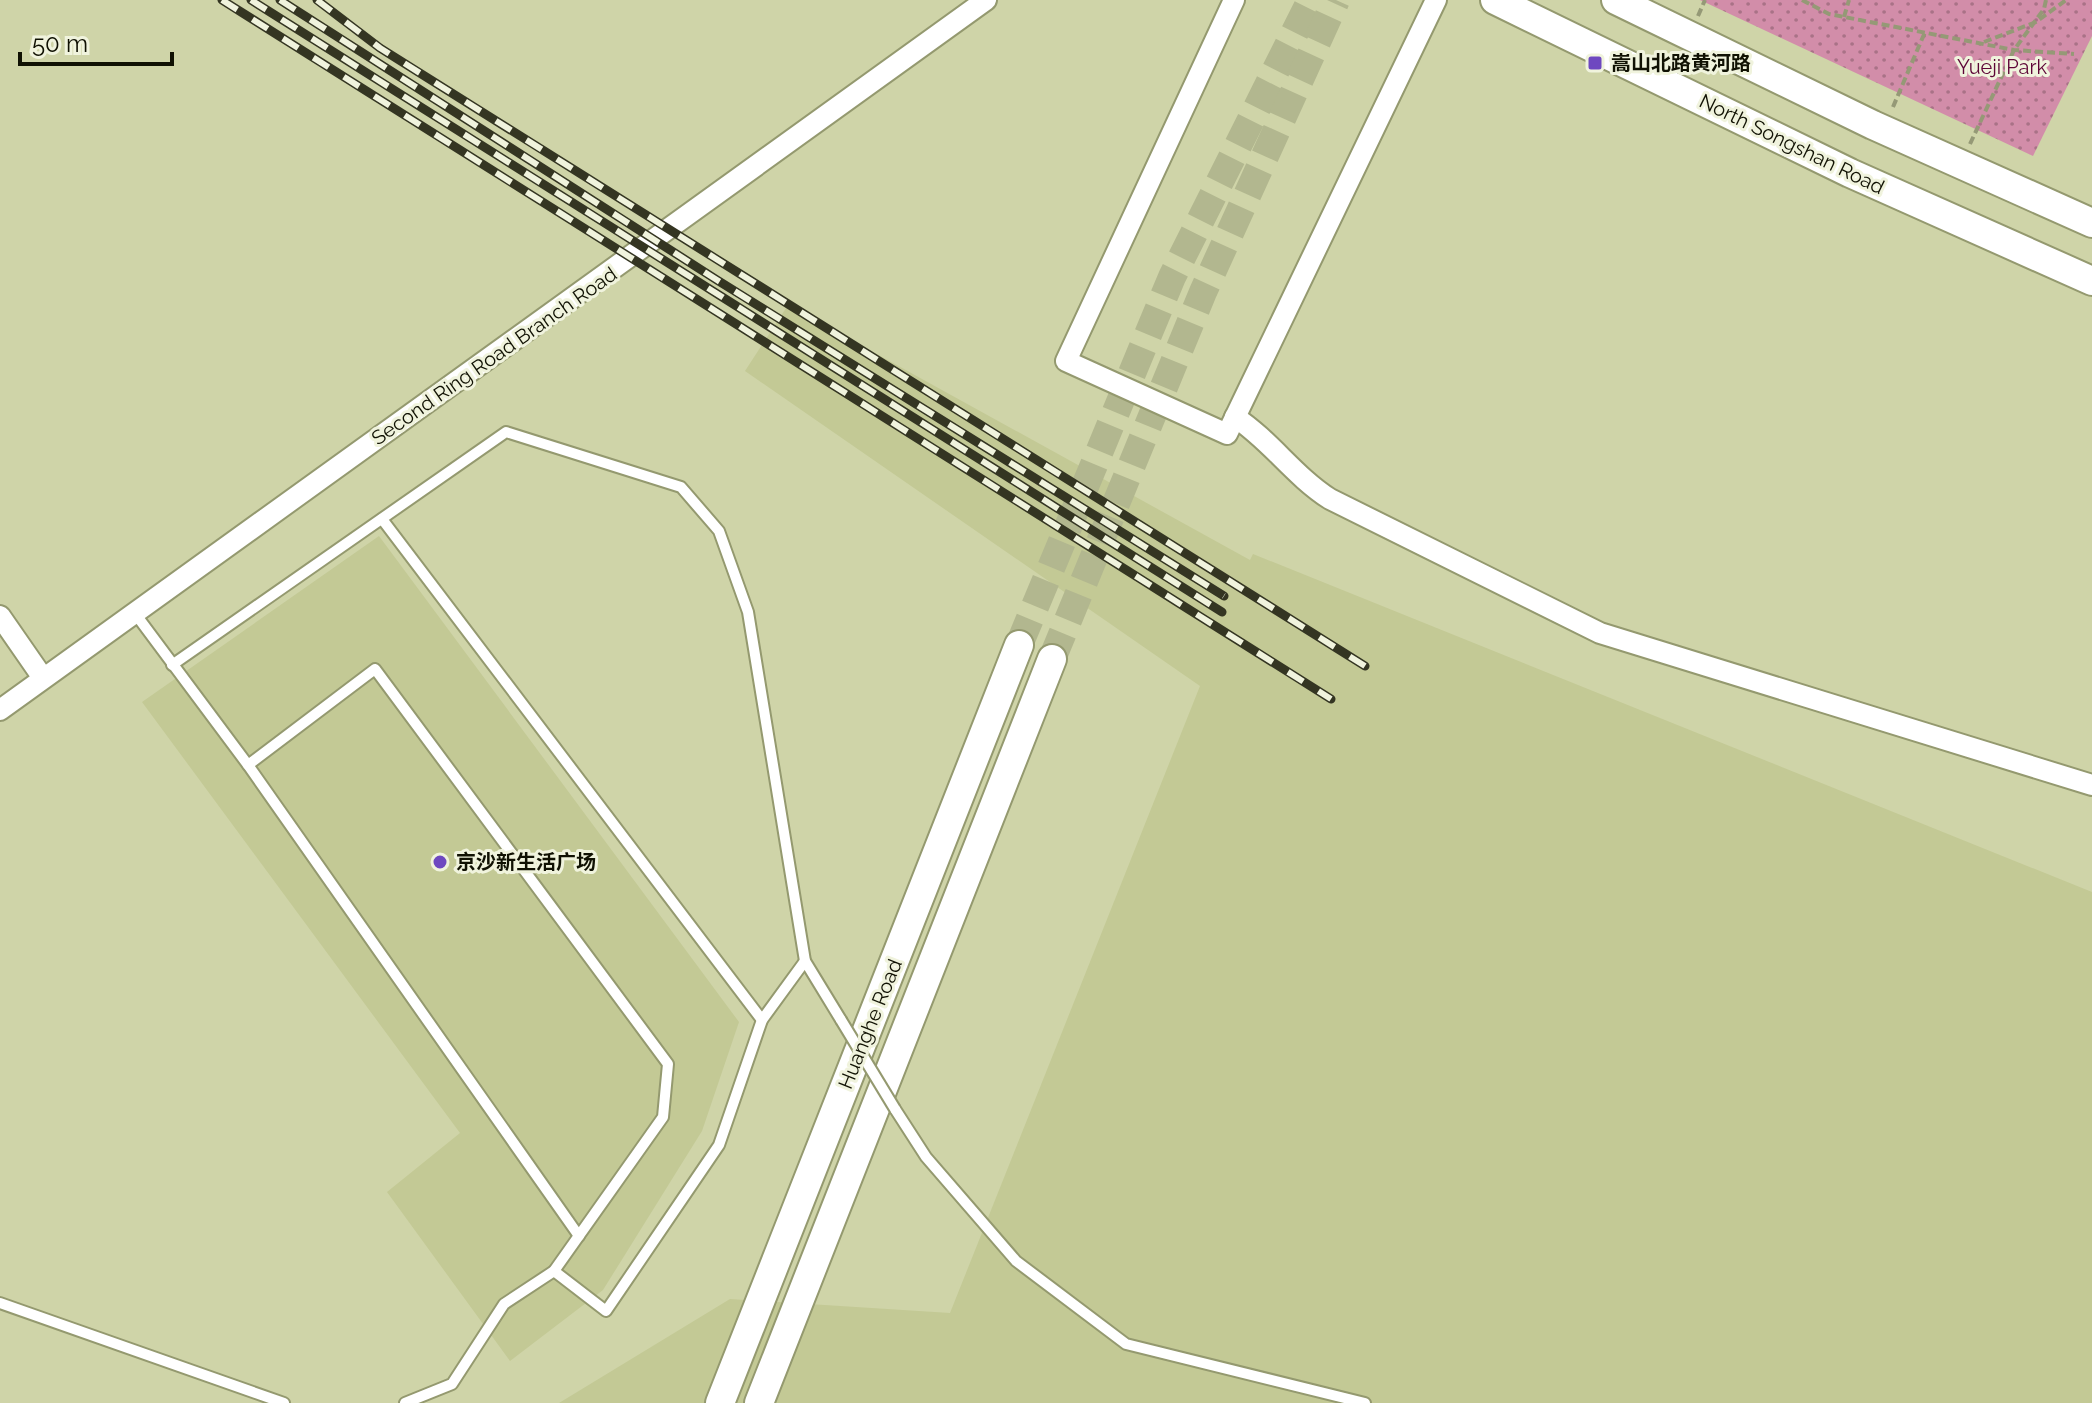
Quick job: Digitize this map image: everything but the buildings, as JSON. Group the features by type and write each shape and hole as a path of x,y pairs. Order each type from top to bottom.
{"main road":[{"name":"North Songshan Road","path":"1495,0 1850,173 2092,281"},
{"path":"1616,0 1883,129 2092,223"},
{"name":"Huanghe Road","path":"720,1403 1019,645"},
{"name":"Huanghe Road","path":"759,1403 1052,659"}],"street":[{"name":"Second Ring Road Branch Road","path":"0,710 690,217 986,0"},
{"path":"1234,0 1066,361 1227,434 1436,0"},
{"path":"1235,417 1263,436 1308,485 1330,499 1600,633 2092,785"},
{"path":"0,616 43,678"}],"lane":[{"path":"172,665 506,432 681,487 719,531 748,612 805,961 926,1157 1016,1261 1126,1344 1365,1403"},
{"path":"382,519 762,1020"},
{"path":"134,612 248,765 579,1236"},
{"path":"248,765 375,669 668,1064 663,1117 554,1271 504,1304 452,1384 405,1403"},
{"path":"554,1271 606,1311 719,1145 762,1020 805,961"},
{"path":"0,1303 284,1403"}],"path":[{"path":"1802,0 1844,17 2014,50 2074,54"},
{"path":"1844,17 1849,0"},
{"path":"1960,164 2014,50 2036,22 2046,0"},
{"path":"1980,43 2036,22 2066,0"},
{"path":"1883,129 1925,32"}],"shaded area":[{"path":"788,305 1250,560 1253,554 2092,892 2092,1403 559,1403 730,1299 950,1313 1200,686 745,371"},
{"name":"京沙新生活广场","path":"379,536 739,1022 702,1131 603,1290 510,1361 387,1192 460,1133 142,702"}],"green space":[{"name":"Yueji Park","path":"1700,0 2092,0 2092,36 2033,156"}],"tunnel":[{"path":"1019,645 1172,277 1311,0"},
{"path":"1052,659 1203,292 1336,0"}],"railway":[{"path":"222,0 1331,699"},
{"path":"251,0 1222,612"},
{"path":"280,0 717,280 1224,596"},
{"path":"317,0 380,48 1365,666"}],"place":[{"name":"嵩山北路黄河路","path":"1595,63"},
{"name":"京沙新生活广场","path":"440,862"}]}
